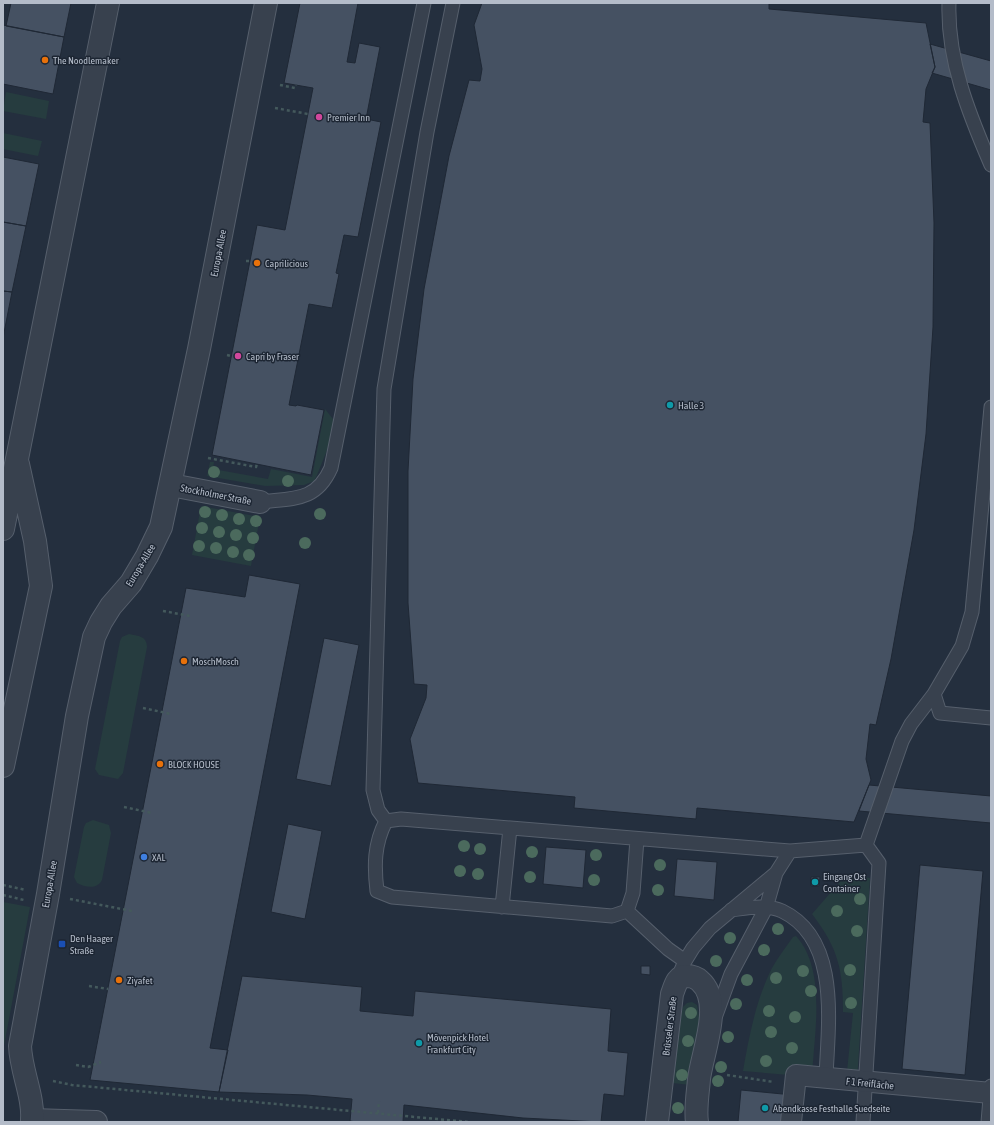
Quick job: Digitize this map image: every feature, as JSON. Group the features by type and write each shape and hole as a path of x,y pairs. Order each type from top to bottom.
{"street":[{"path":"3,529 9,456 108,3"},
{"name":"Europa-Allee","path":"32,1121 32,1102 21,1063 20,1046 48,894 77,716 94,637 101,622 131,583 147,556 161,527 201,341 266,3"},
{"path":"3,766 41,586 35,541 9,456"},
{"name":"Stockholmer Straße","path":"171,485 260,502"},
{"path":"3,710 3,744"},
{"path":"681,971 684,976 692,976 706,986 711,1003 709,1034 699,1078 697,1122"},
{"name":"Brüsseler Straße","path":"657,1122 670,1008 681,971"},
{"name":"F 1 Freifläche","path":"792,1122 796,1075 865,1083 991,1091"},
{"path":"32,1121 96,1122"}],"lane":[{"path":"260,502 304,496 316,491 326,481 332,468 424,3"},
{"path":"386,821 378,810 374,790 384,389 427,132 453,3"},
{"path":"949,3 949,21 954,59 964,96 987,145 991,165"},
{"path":"866,845 902,741 911,724 934,694 962,646 972,612 991,407"},
{"path":"934,694 940,713 991,718"},
{"path":"386,821 402,819 790,851 866,845"},
{"path":"386,821 378,836 375,872 377,891 392,897 612,916 627,911"},
{"path":"502,907 510,828"},
{"path":"627,911 633,893 637,839"},
{"path":"862,1122 879,863 866,845"},
{"path":"709,1034 731,974 766,908 776,873 790,851"},
{"path":"681,971 693,948 710,928 776,873"},
{"path":"731,910 766,908 782,911 798,921 818,949 824,966 828,985 826,1077"},
{"path":"627,911 668,949 681,971"},
{"path":"988,1122 991,1091"}],"path":[{"path":"280,85 295,88 296,85"},
{"path":"275,108 308,114"},
{"path":"227,355 231,356"},
{"path":"208,458 243,463 256,467 257,464"},
{"path":"162,611 190,616"},
{"path":"143,708 171,714"},
{"path":"124,807 152,813"},
{"path":"104,906 132,911"},
{"path":"89,986 108,990"},
{"path":"76,1065 88,1067 101,1062"},
{"path":"726,1075 778,1082"},
{"path":"53,1081 469,1122"},
{"path":"378,1113 379,1101"}],"green space":[{"path":"6,92 49,101 46,119 3,111"},
{"path":"3,133 42,141 38,156 3,149"},
{"path":"325,409 333,419 334,433 314,481 304,485 265,486 207,476 210,462 214,462 213,469 268,479 271,469 312,477"},
{"path":"201,506 260,517 251,566 192,555"},
{"path":"129,634 139,636 144,639 147,643 147,647 123,773 118,779 99,775 95,769 120,641 122,637"},
{"path":"93,820 109,825 111,833 102,880 97,885 91,887 77,883 74,877 84,827 86,823"},
{"path":"845,876 870,878 857,1082 846,1081 853,1013 843,1012 842,983 837,960 828,938 812,914"},
{"path":"3,902 30,907 3,1051"},
{"path":"796,936 806,950 812,966 815,984 816,1022 812,1077 743,1071 754,1018 766,980 779,956 793,937"},
{"path":"692,1002 697,1005 700,1021 691,1085 672,1083 680,1017 683,1007 687,1003"}],"building":[{"path":"11,3 71,3 64,37 6,26"},
{"path":"300,3 358,3 347,62 355,63 359,43 380,47 366,119 381,122 358,237 344,235 336,273 339,274 332,308 309,304 289,405 324,410 311,475 212,455 257,225 285,230 313,88 284,83"},
{"name":"Halle 3","path":"482,3 769,3 769,9 926,23 935,67 926,89 923,122 930,123 934,223 933,327 926,434 914,530 891,659 876,725 870,724 866,759 871,780 854,822 697,808 696,819 574,808 575,797 418,783 410,739 426,698 427,685 414,684 408,603 408,471 413,379 424,289 449,156 469,80 480,81 482,69 474,25"},
{"path":"3,25 64,37 53,94 3,84"},
{"path":"930,44 991,61 991,90 932,73 935,67"},
{"path":"3,157 39,164 26,226 3,222"},
{"path":"3,222 26,226 12,292 3,291"},
{"path":"3,291 12,292 3,338"},
{"path":"249,575 300,584 210,1048 228,1050 219,1092 90,1080 186,588 245,597"},
{"path":"324,638 359,645 331,786 296,779"},
{"path":"869,785 991,796 991,823 859,811"},
{"path":"288,824 322,831 305,919 271,912"},
{"path":"546,847 586,850 583,888 543,884"},
{"path":"677,859 717,862 714,900 674,896"},
{"path":"920,865 983,871 965,1075 902,1069"},
{"name":"Eingang Ost Container","path":"811,877 820,877 819,886 811,886"},
{"path":"641,966 650,966 650,975 641,974"},
{"name":"Mövenpick Hotel Frankfurt City","path":"242,976 362,987 360,1011 413,1016 415,991 611,1009 608,1051 628,1053 624,1096 604,1094 601,1122 523,1118 404,1105 403,1122 356,1122 350,1121 352,1099 307,1095 219,1092"},
{"name":"Abendkasse Festhalle Suedseite","path":"741,1090 793,1095 791,1122 738,1122"}],"place":[{"name":"The Noodlemaker","path":"45,60"},
{"name":"Premier Inn","path":"319,117"},
{"name":"Caprilicious","path":"257,263"},
{"name":"Capri by Fraser","path":"238,356"},
{"name":"Halle 3","path":"670,405"},
{"name":"MoschMosch","path":"184,661"},
{"name":"BLOCK HOUSE","path":"160,764"},
{"name":"XAL","path":"144,857"},
{"name":"Eingang Ost Container","path":"815,882"},
{"name":"Den Haager Straße","path":"62,944"},
{"name":"Ziyafet","path":"119,980"},
{"name":"Mövenpick Hotel Frankfurt City","path":"419,1043"},
{"name":"Abendkasse Festhalle Suedseite","path":"765,1108"}]}
